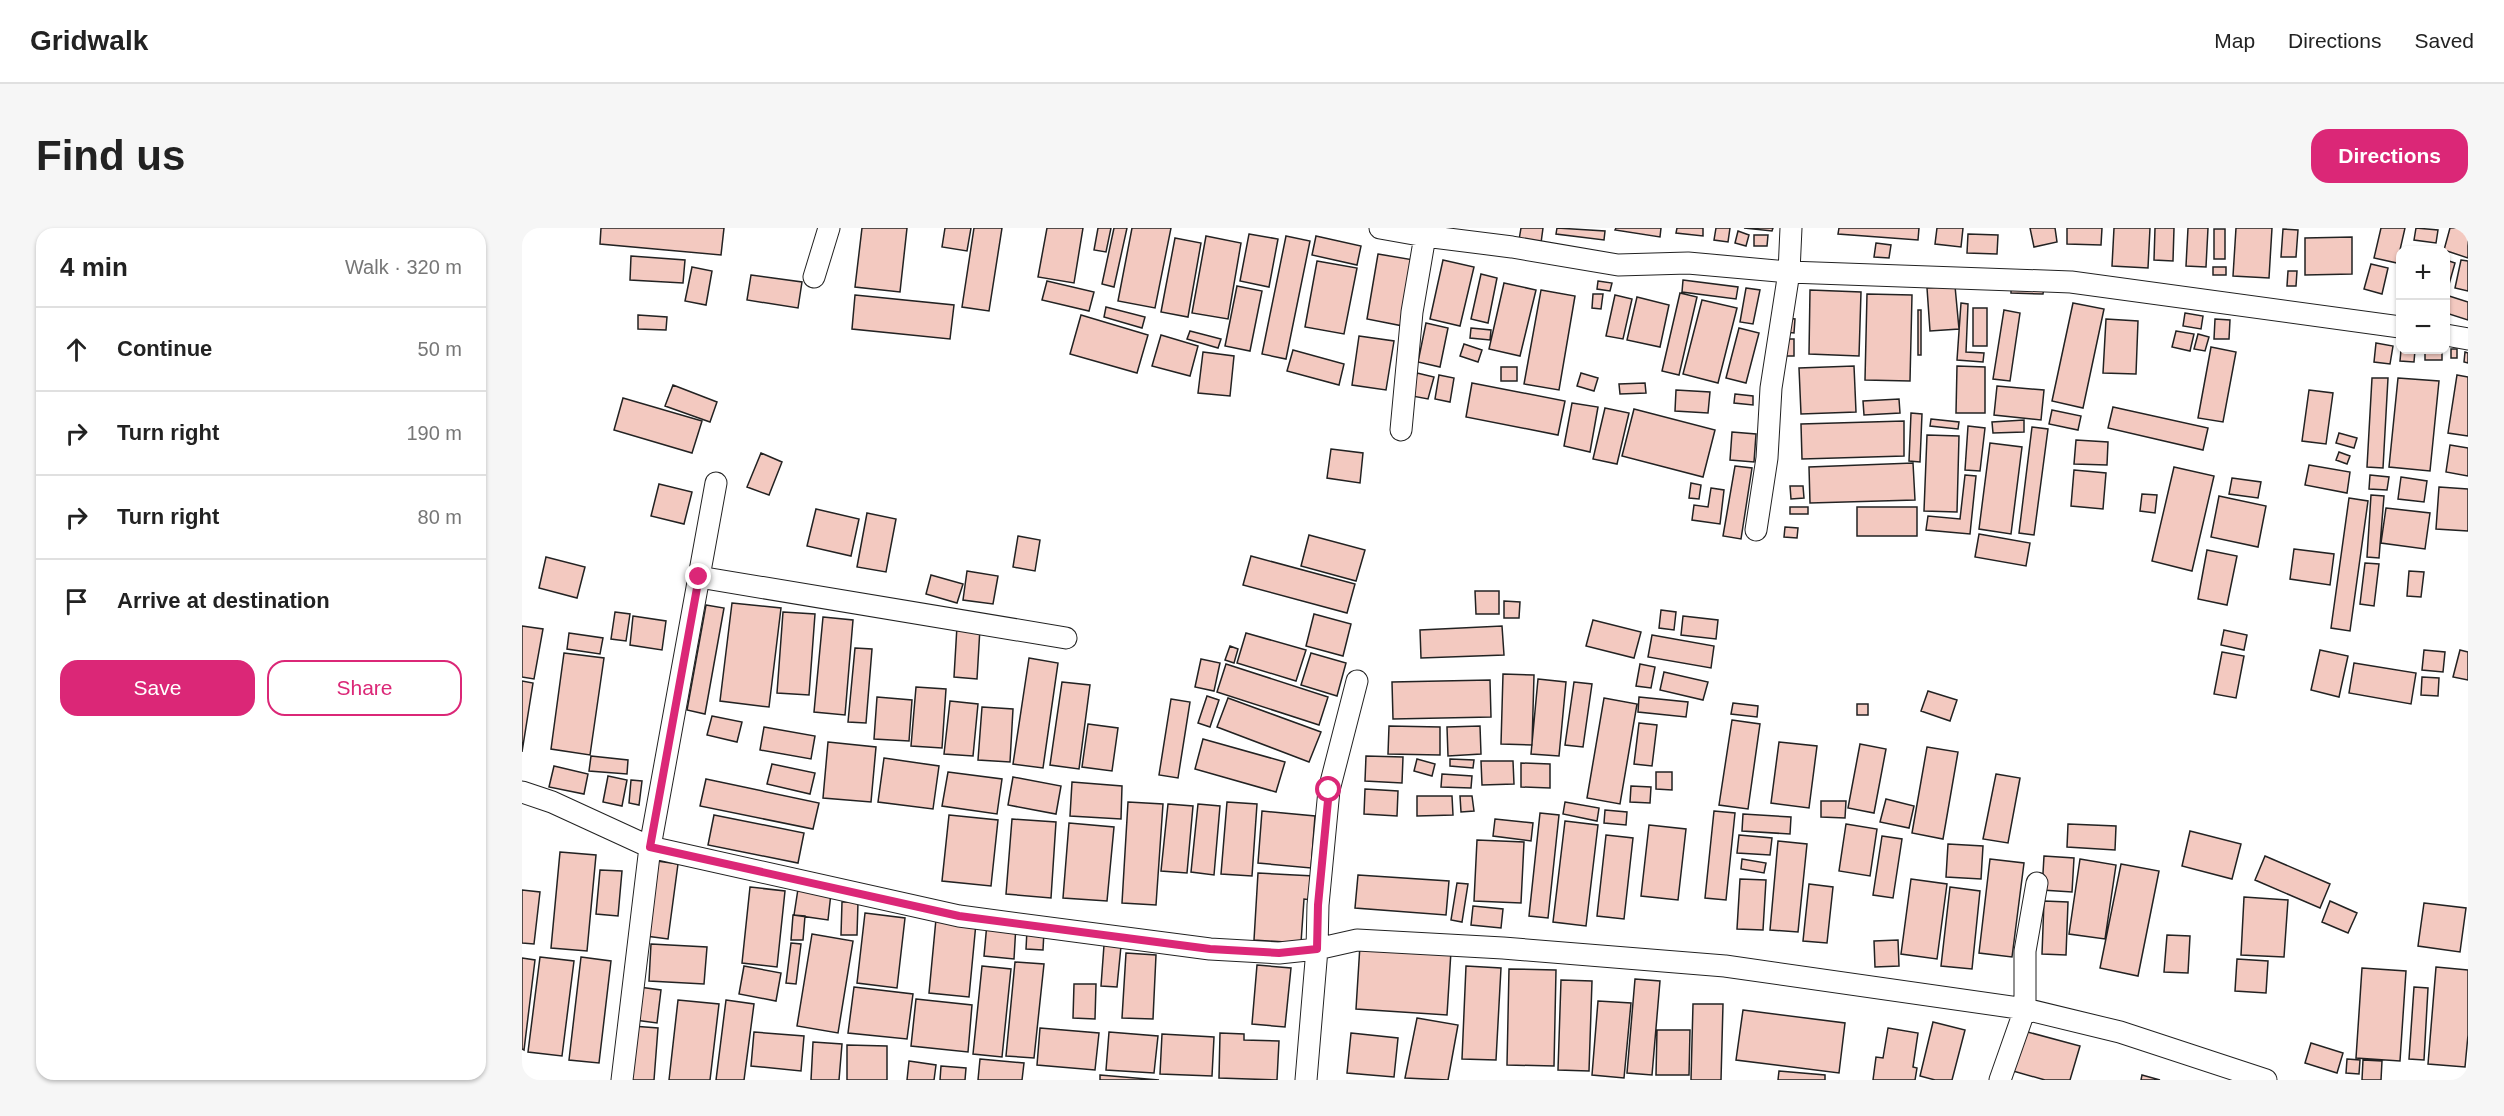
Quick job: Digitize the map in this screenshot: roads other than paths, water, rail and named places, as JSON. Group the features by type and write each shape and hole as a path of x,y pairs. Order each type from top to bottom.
{"street":[{"path":"814,277 829,228"},
{"path":"1380,228 1425,236 1512,246 1618,265 1688,263 1789,272 2071,282 2396,326"},
{"path":"1756,531 1767,458 1771,388 1789,272 1791,228"},
{"path":"1401,430 1412,312 1425,236"},
{"path":"2450,336 2468,339"},
{"path":"622,1080 650,847 716,483"},
{"path":"699,577 1066,638"},
{"path":"1306,1080 1317,949 1318,905 1329,790 1357,681"},
{"path":"522,792 552,802 650,847 959,916 1210,949 1279,953 1317,949 1357,940 1503,948 1725,966 2025,1009 2120,1032 2266,1080"},
{"path":"2000,1080 2025,1009 2025,951 2037,884"}]}
